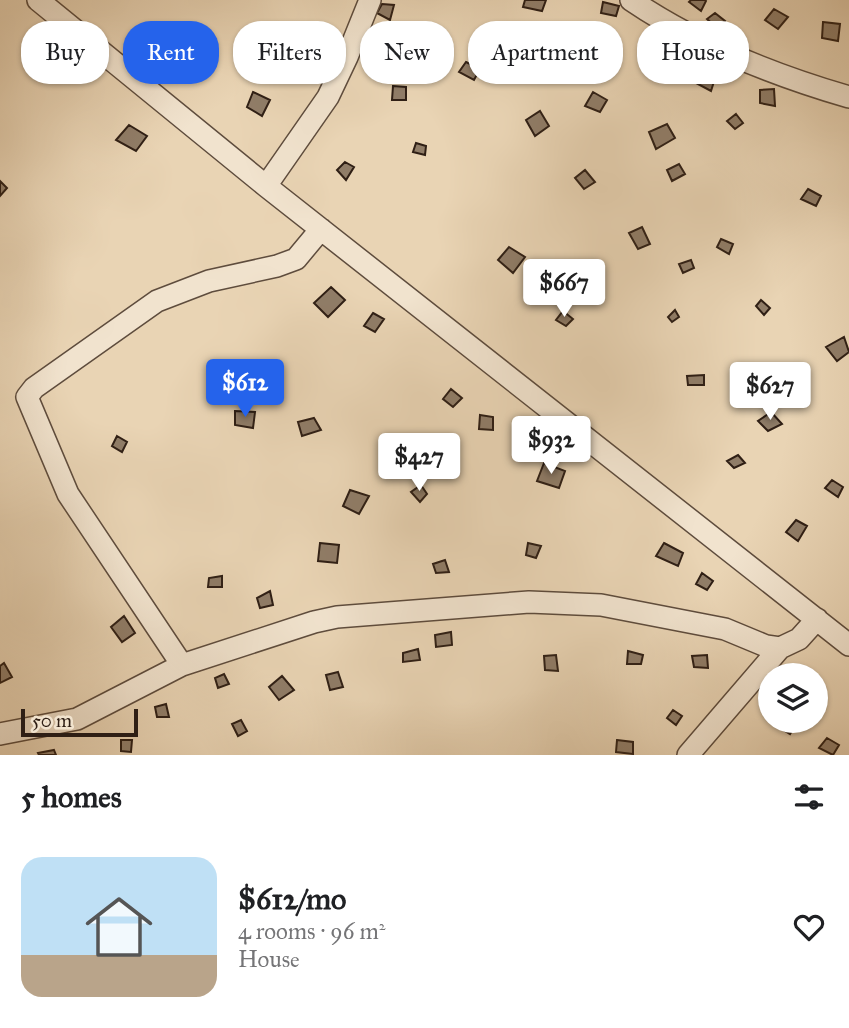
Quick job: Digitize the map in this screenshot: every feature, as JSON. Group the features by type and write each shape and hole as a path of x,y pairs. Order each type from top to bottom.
{"street":[{"path":"38,0 266,186 849,645"},
{"path":"266,186 328,97 370,0"},
{"path":"631,0 655,17 721,49 795,81 849,97"},
{"path":"182,665 68,494 27,397 34,388 157,301 209,281 277,266 296,259 321,229"},
{"path":"0,734 77,719 182,665 337,617 529,602 601,605 725,629 766,646 780,648 799,639 817,620"},
{"path":"688,755 780,648"}],"building":[{"path":"525,0 546,0 542,11 523,7"},
{"path":"706,1 701,11 689,2"},
{"path":"603,2 619,6 616,16 601,13"},
{"path":"382,4 394,5 390,20 377,13"},
{"path":"774,9 788,17 778,29 765,20"},
{"path":"715,13 725,21 709,21 707,19"},
{"path":"823,22 840,24 838,41 822,38"},
{"path":"466,62 468,63 468,77 459,72"},
{"path":"698,84 713,84 711,91"},
{"path":"393,86 406,87 406,100 392,100"},
{"path":"774,89 775,106 760,103 760,90"},
{"path":"253,92 270,100 262,116 247,107"},
{"path":"593,92 607,100 600,112 585,106"},
{"path":"540,111 549,126 535,136 526,120"},
{"path":"736,114 743,123 735,129 727,121"},
{"path":"667,124 675,138 656,149 649,132"},
{"path":"129,125 147,136 136,151 116,140"},
{"path":"416,143 426,146 425,155 413,152"},
{"path":"345,162 354,167 346,180 337,170"},
{"path":"679,164 685,174 672,181 667,170"},
{"path":"585,170 595,182 584,189 575,178"},
{"path":"0,181 7,188 0,196"},
{"path":"808,189 821,196 816,206 801,199"},
{"path":"642,227 650,244 638,249 629,233"},
{"path":"721,239 733,244 729,254 717,247"},
{"path":"509,247 525,257 513,273 498,260"},
{"path":"691,260 694,268 683,273 679,264"},
{"path":"331,287 345,300 328,317 314,303"},
{"path":"761,300 770,308 764,315 756,306"},
{"path":"675,310 679,317 672,322 668,317"},
{"path":"563,311 573,319 566,326 556,320"},
{"path":"373,313 384,319 375,332 364,326"},
{"path":"844,337 849,352 837,361 826,347"},
{"path":"704,375 704,385 688,385 687,376"},
{"path":"451,389 462,398 453,407 443,399"},
{"path":"235,411 255,412 253,428 235,425"},
{"path":"771,412 782,424 768,431 758,421"},
{"path":"480,415 493,417 493,430 479,429"},
{"path":"314,418 321,430 302,436 298,422"},
{"path":"117,436 127,442 122,452 112,446"},
{"path":"738,455 745,463 734,468 727,461"},
{"path":"544,463 565,471 559,488 537,481"},
{"path":"832,480 843,487 838,497 825,488"},
{"path":"421,485 427,494 420,502 411,492"},
{"path":"350,490 369,496 359,514 343,506"},
{"path":"796,520 807,526 798,541 786,532"},
{"path":"320,543 339,545 337,563 318,561"},
{"path":"528,543 541,546 536,558 526,555"},
{"path":"664,543 683,553 678,566 656,556"},
{"path":"445,560 449,572 436,573 433,564"},
{"path":"702,573 713,581 707,590 696,584"},
{"path":"222,576 222,587 208,587 209,578"},
{"path":"270,591 273,605 260,608 257,598"},
{"path":"124,616 135,633 122,642 111,627"},
{"path":"451,632 452,645 436,647 435,635"},
{"path":"418,649 420,660 403,662 403,653"},
{"path":"628,651 643,655 641,664 627,664"},
{"path":"556,655 558,671 545,670 544,656"},
{"path":"707,655 708,668 694,667 692,656"},
{"path":"4,663 12,677 0,683 0,666"},
{"path":"338,672 343,687 330,690 326,675"},
{"path":"224,674 229,684 218,688 215,678"},
{"path":"282,676 294,690 279,700 269,687"},
{"path":"166,704 169,717 157,717 155,707"},
{"path":"673,710 682,716 676,725 667,718"},
{"path":"241,720 247,731 238,736 232,724"},
{"path":"827,738 839,745 833,755 819,748"},
{"path":"121,740 132,740 131,752 121,751"},
{"path":"617,740 633,742 633,754 616,752"},
{"path":"54,750 56,755 38,753"}]}
